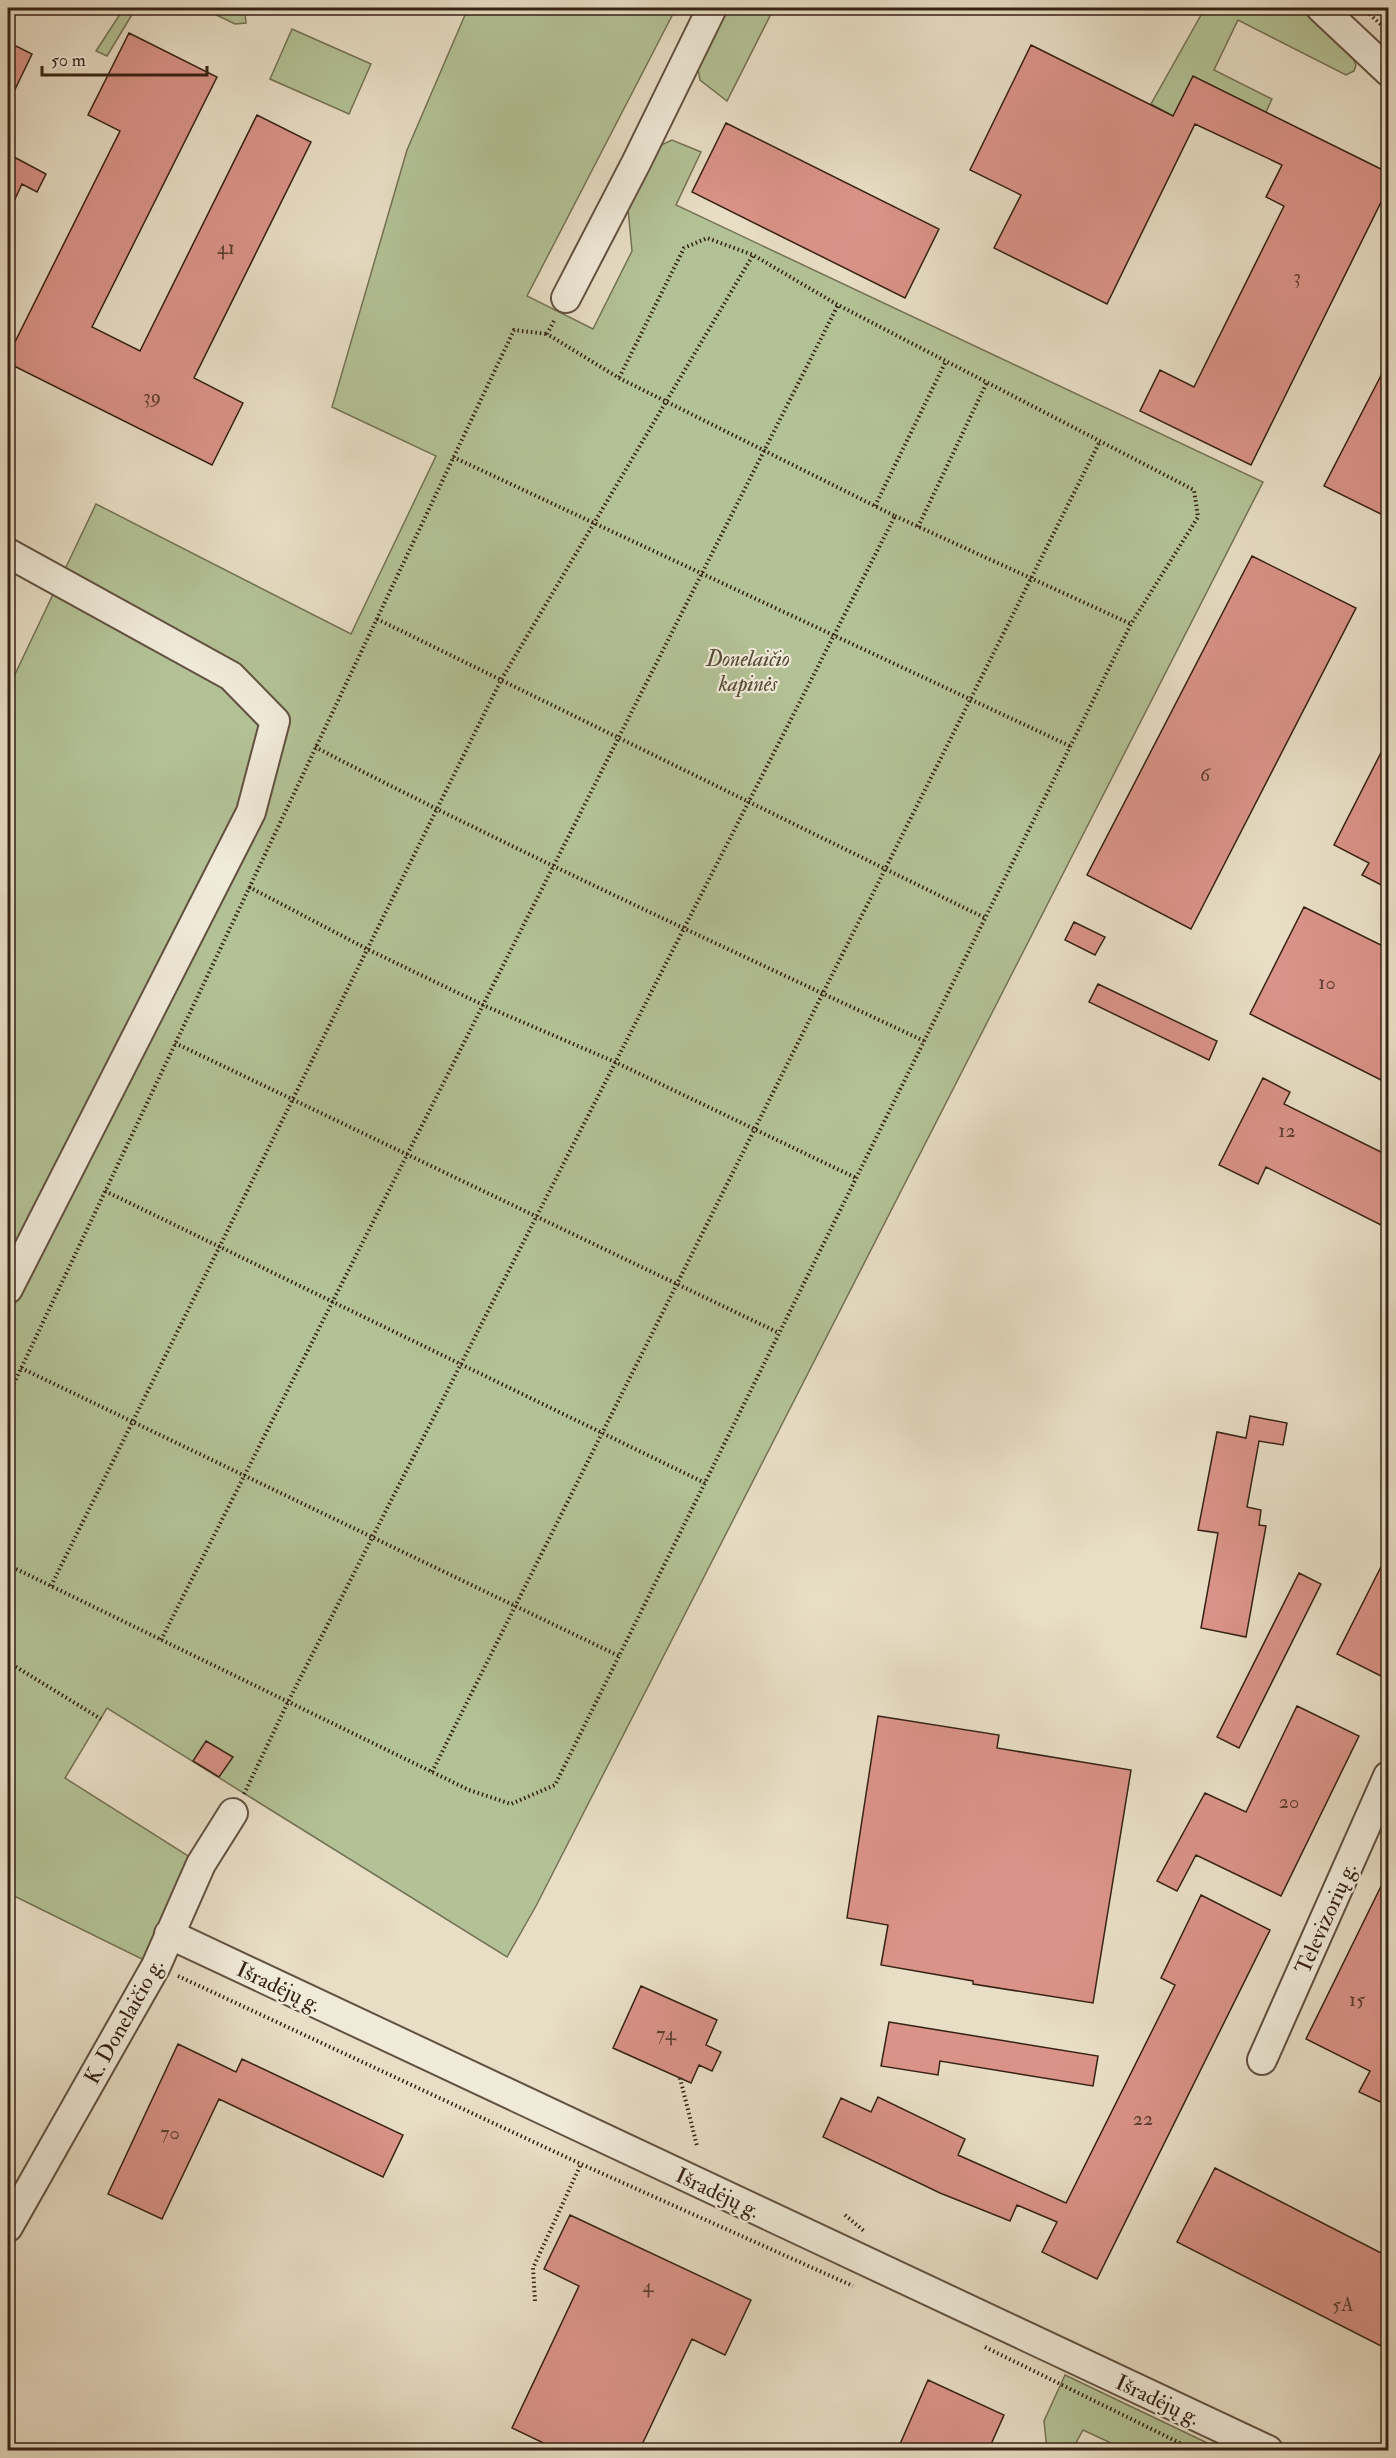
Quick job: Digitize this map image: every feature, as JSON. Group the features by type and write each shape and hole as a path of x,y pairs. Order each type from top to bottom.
{"street":[{"path":"566,298 636,163 712,8"},
{"path":"1321,8 1389,71"},
{"path":"8,553 231,676 275,721 251,812 8,1289"},
{"name":"Televizorių g.","path":"1262,2060 1389,1776"},
{"name":"K. Donelaičio g.","path":"8,2227 156,1966 201,1864 232,1813"},
{"name":"Išradėjų g.","path":"169,1934 1268,2451"}],"path":[{"path":"1363,8 1389,31"},
{"path":"8,1565 469,1790 511,1804 555,1785 1131,624 1198,517 1194,490 838,304 753,255 707,238 684,248 619,378"},
{"path":"51,1586 501,680 753,255"},
{"path":"547,334 566,298"},
{"path":"161,1640 766,451 838,304"},
{"path":"8,1396 514,330 547,334 619,378 665,402 895,516 1131,624"},
{"path":"875,506 946,361"},
{"path":"918,526 987,382"},
{"path":"432,1772 1033,579 1100,441"},
{"path":"453,457 1070,746"},
{"path":"232,1813 895,516"},
{"path":"377,619 985,918"},
{"path":"315,747 436,810 683,930 924,1041"},
{"path":"249,886 367,949 483,1005 615,1062 856,1178"},
{"path":"175,1043 779,1333"},
{"path":"105,1191 705,1483"},
{"path":"21,1368 619,1656"},
{"path":"8,1662 101,1719"},
{"path":"156,1966 243,2004 581,2164 864,2290"},
{"path":"680,2078 697,2146"},
{"path":"535,2301 533,2268 581,2164"},
{"path":"980,2345 1194,2451"}],"green space":[{"path":"124,8 136,8 107,56 96,51"},
{"path":"202,8 236,8 245,12 246,23 235,24"},
{"name":"Donelaičio kapinės","path":"468,8 676,8 527,296 593,329 632,251 628,209 659,146 672,140 701,152 676,205 1263,482 536,1906 507,1957 107,1708 65,1778 201,1864 156,1966 8,1893 8,689 96,504 351,634 436,456 332,407 407,150"},
{"path":"724,8 774,8 727,101 700,80 697,64"},
{"path":"1205,8 1300,8 1353,58 1356,65 1354,71 1346,75 1238,20 1214,70 1272,99 1266,112 1173,116 1151,104"},
{"path":"292,29 371,64 349,114 270,79"},
{"path":"1065,2375 1222,2450 1126,2450 1083,2430 1072,2450 1047,2450 1044,2421"}],"building":[{"path":"129,33 217,77 92,327 140,351 257,115 311,142 194,378 243,403 212,465 8,363 8,356 120,131 88,115"},
{"path":"8,42 32,54 8,104"},
{"path":"1031,45 1173,116 1193,76 1389,173 1389,186 1251,465 1140,411 1160,370 1194,387 1284,206 1266,197 1282,165 1195,124 1107,304 994,248 1021,195 970,170"},
{"path":"726,123 939,229 905,298 692,192"},
{"path":"14,157 46,174 37,192 22,184 8,214 8,169"},
{"path":"1389,360 1389,518 1324,486"},
{"path":"1252,556 1356,608 1191,929 1087,875"},
{"path":"1389,737 1389,889 1362,875 1369,863 1334,845"},
{"path":"1304,907 1389,949 1389,1084 1250,1014"},
{"path":"1074,922 1105,937 1095,955 1065,940"},
{"path":"1098,984 1217,1041 1209,1060 1089,1002"},
{"path":"1263,1078 1290,1092 1284,1104 1389,1156 1389,1229 1266,1167 1258,1184 1219,1165"},
{"path":"1250,1416 1287,1423 1283,1445 1259,1441 1247,1507 1261,1510 1259,1525 1266,1526 1246,1637 1201,1628 1218,1533 1198,1530 1217,1432 1246,1438"},
{"path":"1389,1551 1389,1680 1337,1654"},
{"path":"1299,1573 1321,1584 1239,1748 1217,1737"},
{"path":"1297,1706 1359,1736 1281,1896 1196,1855 1177,1891 1157,1881 1205,1793 1246,1812"},
{"path":"878,1716 999,1735 997,1748 1131,1770 1093,2003 973,1984 973,1981 881,1965 888,1925 847,1918"},
{"path":"206,1741 233,1757 219,1777 193,1761"},
{"path":"1389,1870 1389,2106 1359,2092 1370,2071 1306,2039"},
{"path":"1201,1895 1270,1930 1097,2279 1042,2252 1057,2222 1017,2205 1010,2221 940,2193 823,2137 841,2098 871,2112 878,2097 965,2139 958,2155 1066,2203 1175,1985 1161,1978"},
{"path":"641,1986 717,2020 706,2045 721,2052 712,2071 699,2065 691,2083 613,2048"},
{"path":"889,2022 1098,2056 1093,2086 940,2061 938,2075 881,2066"},
{"path":"178,2044 236,2072 242,2059 403,2135 383,2177 219,2099 162,2219 108,2194"},
{"path":"1215,2168 1389,2257 1389,2350 1177,2242"},
{"path":"570,2215 751,2300 725,2355 692,2339 639,2451 560,2451 512,2428 579,2286 544,2269"},
{"path":"928,2380 1004,2415 988,2451 897,2451"}]}
